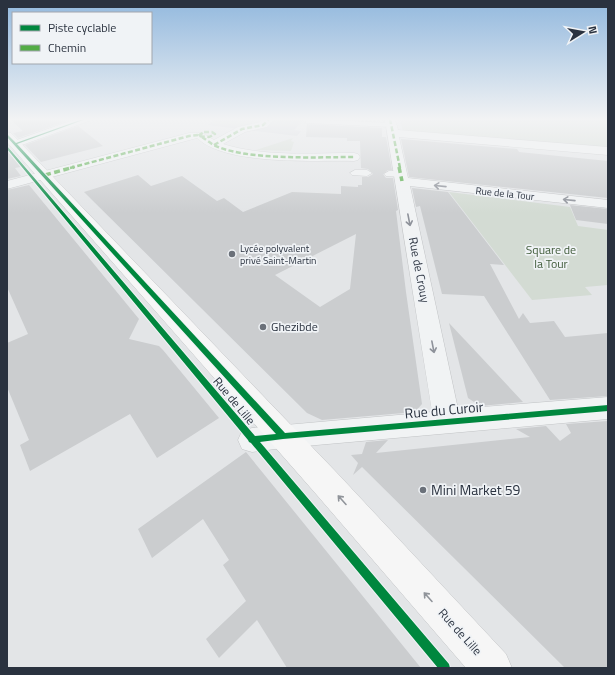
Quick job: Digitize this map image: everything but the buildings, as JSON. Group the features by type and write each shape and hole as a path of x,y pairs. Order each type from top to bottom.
{"street":[{"name":"Rue de Lille","path":"20,150 39,177 268,438 492,668"},
{"path":"7,185 136,150"},
{"path":"230,150 246,154 354,157"},
{"name":"Rue de Crouy","path":"394,150 397,176 448,421"},
{"name":"Rue de la Tour","path":"397,176 608,204"},
{"name":"Rue du Curoir","path":"268,438 608,408"}],"lane":[{"path":"355,173 367,173"}],"green space":[{"name":"Square de la Tour","path":"449,192 570,207 578,226 608,230 608,285 585,287 592,295 532,300"}],"marked path":[{"path":"45,175 135,150"},
{"path":"232,150 274,156 354,157"},
{"path":"396,150 402,181"}],"cycle path":[{"path":"10,150 445,668"},
{"path":"21,150 283,436"},
{"path":"252,440 283,436 608,408"}],"place":[{"name":"Lycée polyvalent privé Saint-Martin","path":"232,254"},
{"name":"Ghezibde","path":"263,327"},
{"name":"Mini Market 59","path":"423,490"}]}
